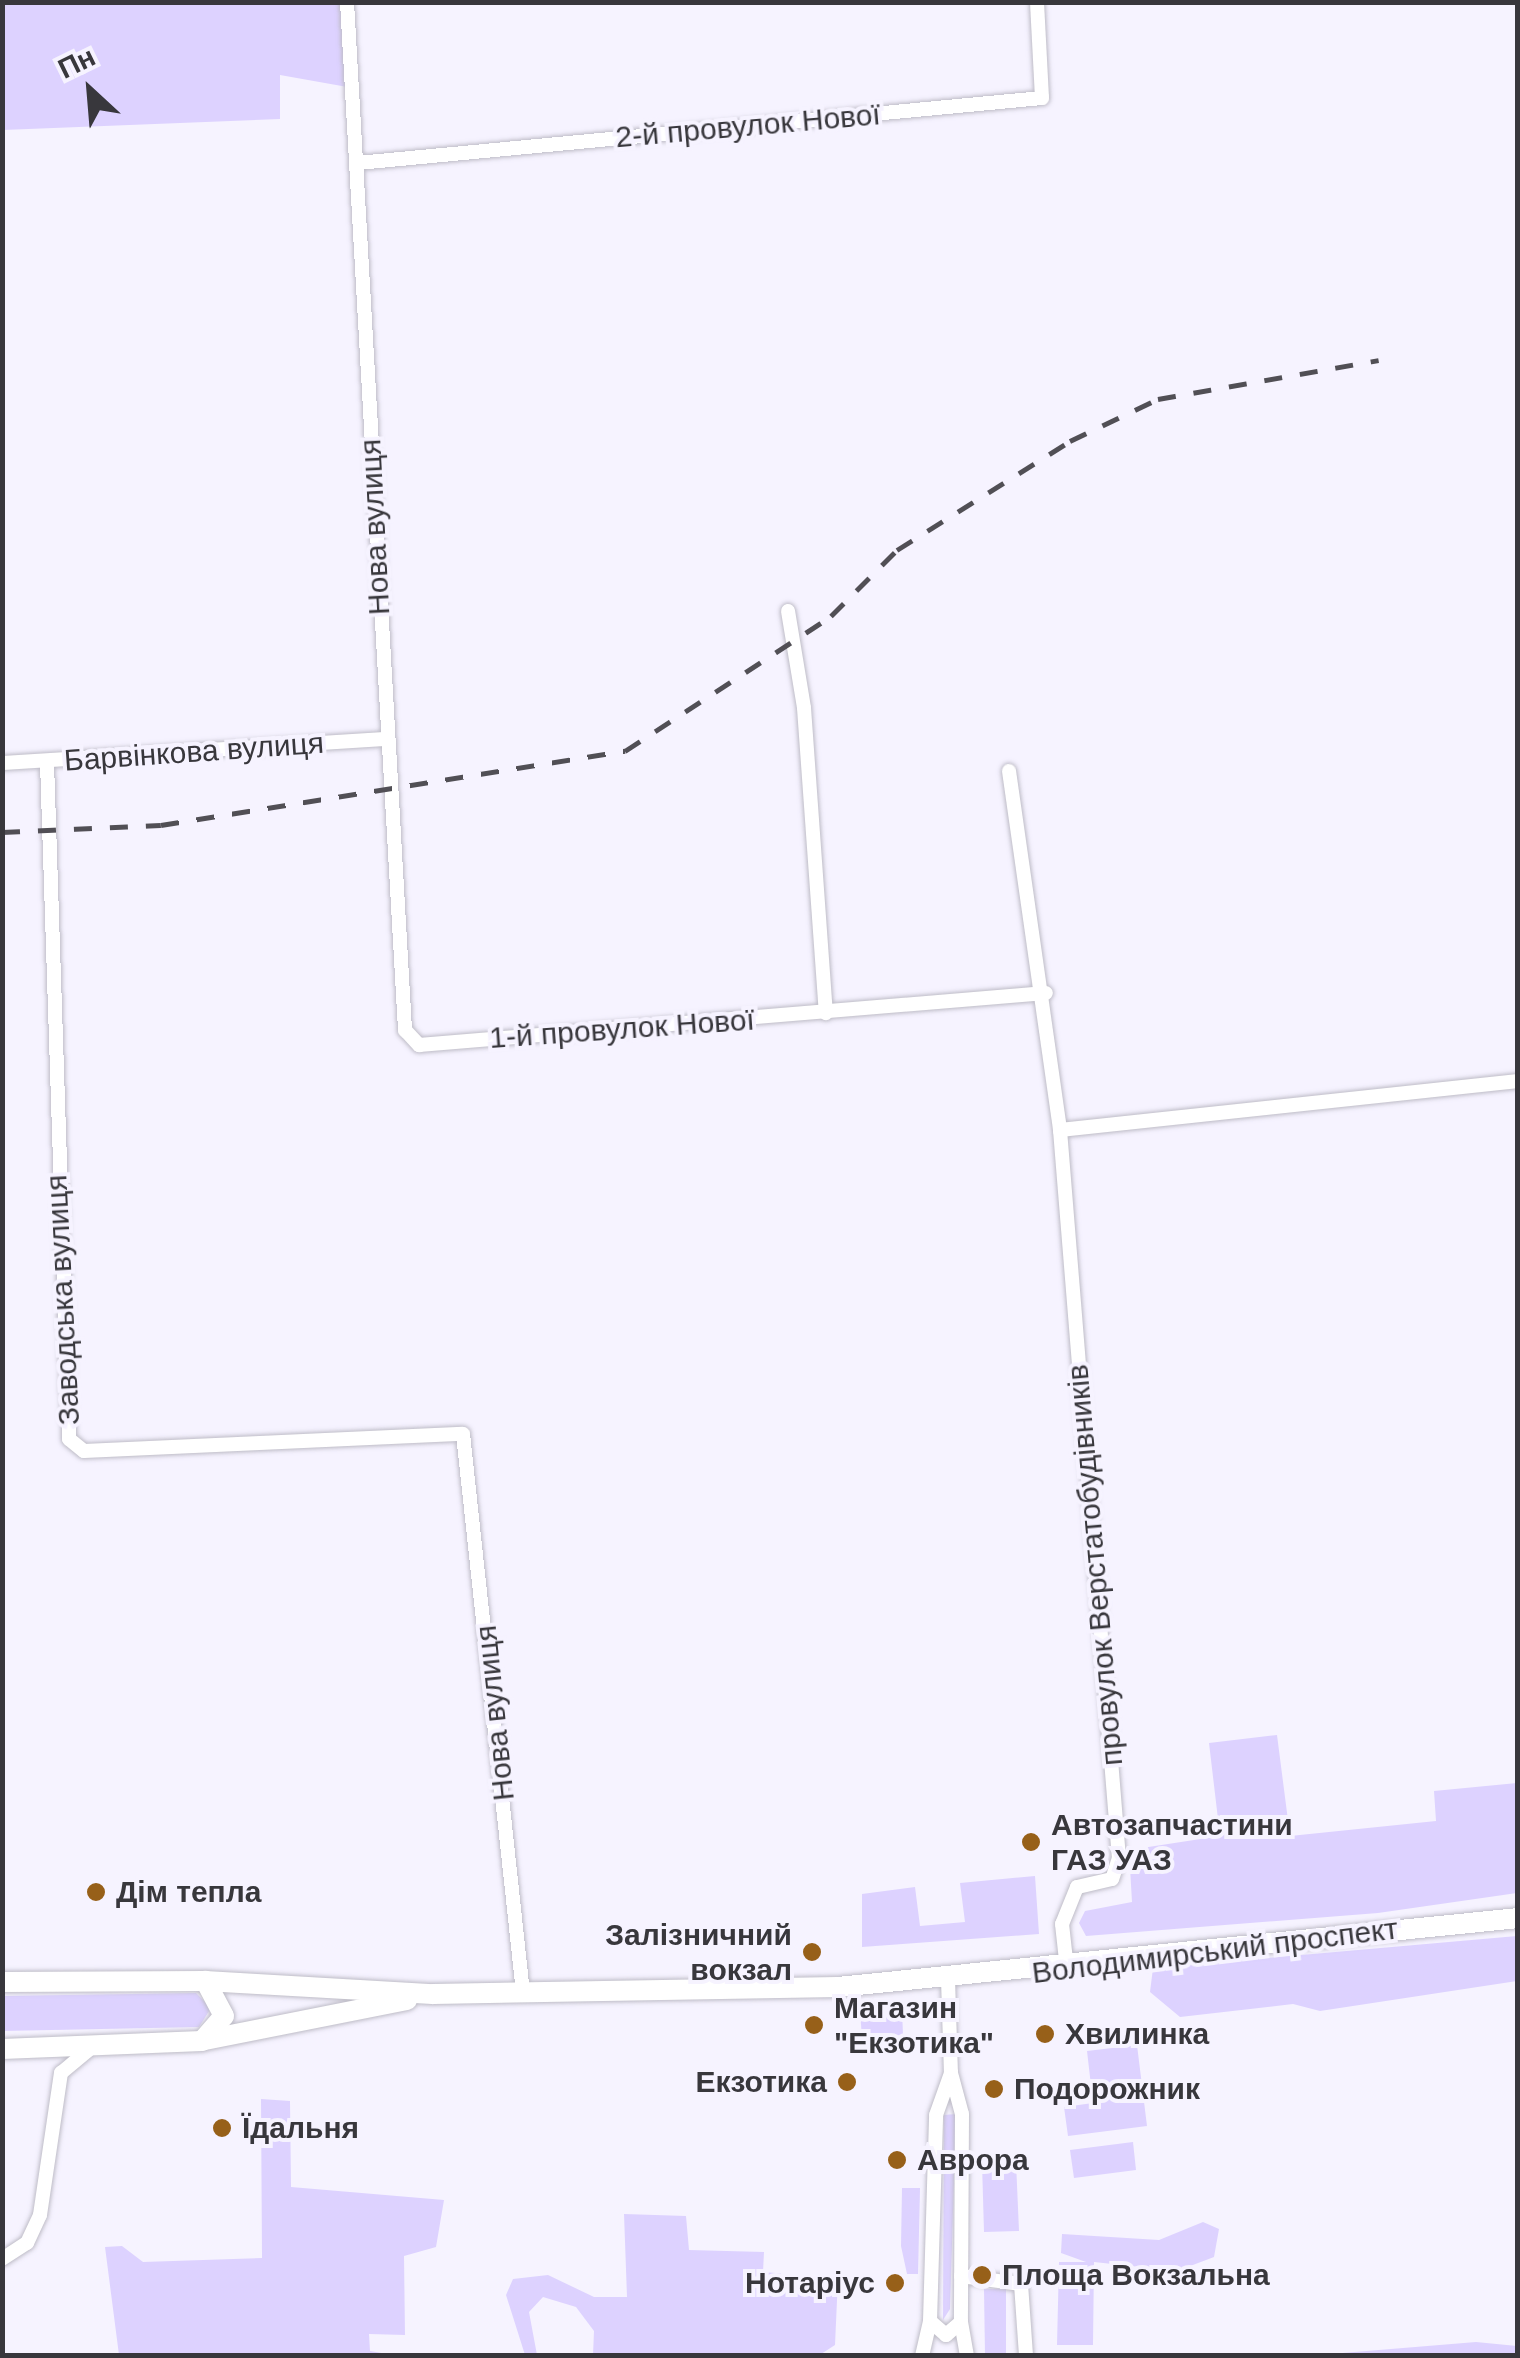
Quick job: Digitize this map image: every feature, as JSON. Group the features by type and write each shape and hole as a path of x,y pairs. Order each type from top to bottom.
{"main road":[{"name":"Володимирський проспект","path":"2,1982 206,1980 433,1994 948,1979 1518,1918"},
{"path":"202,2041 224,2016 206,1980"},
{"name":"Володимирський проспект","path":"2,2048 202,2041 433,1994"}],"street":[{"name":"Нова вулиця","path":"347,2 399,1010 419,1045"},
{"name":"2-й провулок Нової","path":"358,163 1042,98 1038,2"},
{"path":"788,611 804,708 826,1013"},
{"name":"Барвінкова вулиця","path":"2,763 385,739"},
{"name":"Заводська вулиця","path":"47,762 69,1438 84,1451 463,1434"},
{"name":"провулок Верстатобудівників","path":"1008,771 1046,993 1060,1130 1119,1858 1112,1878 1077,1887 1062,1924 1066,1968"},
{"name":"1-й провулок Нової","path":"419,1045 1046,993"},
{"path":"1060,1130 1518,1081"},
{"name":"Нова вулиця","path":"463,1434 523,1992"},
{"path":"948,1979 951,2073 962,2114 961,2322 967,2356"},
{"path":"2,2259 27,2243 40,2215 60,2073 96,2044"},
{"path":"922,2356 930,2321 936,2115 951,2073"},
{"path":"962,2276 1020,2284 1026,2356"},
{"path":"930,2321 946,2335 961,2322"}],"shaded area":[{"path":"2,3 348,3 353,88 280,75 280,119 3,130"},
{"path":"1277,1735 1290,1836 1436,1821 1434,1791 1517,1783 1517,1893 1378,1913 1086,1936 1079,1923 1085,1911 1132,1902 1129,1850 1220,1836 1209,1743"},
{"path":"1035,1876 1039,1934 862,1947 862,1894 915,1887 920,1926 965,1922 960,1883"},
{"path":"1517,1936 1517,1981 1320,2011 1293,2004 1180,2017 1150,1992 1153,1968"},
{"path":"196,1993 211,2008 199,2027 3,2031 2,1996"},
{"path":"902,2010 903,2035 862,2037 860,2012"},
{"path":"1137,2045 1147,2126 1068,2136 1064,2107 1093,2103 1087,2051"},
{"path":"261,2099 290,2101 291,2187 444,2200 436,2247 404,2256 405,2335 369,2334 370,2351 393,2355 119,2355 105,2247 122,2246 143,2262 262,2258"},
{"path":"956,2114 950,2309 943,2320 944,2115"},
{"path":"1133,2142 1136,2170 1074,2178 1070,2150"},
{"path":"1016,2162 1019,2231 984,2232 982,2163"},
{"path":"902,2188 920,2188 918,2274 907,2274 901,2246"},
{"path":"624,2214 686,2216 689,2250 764,2252 763,2272 838,2278 835,2345 818,2356 593,2355 594,2331 576,2307 543,2297 529,2312 537,2355 525,2355 506,2295 513,2279 548,2275 594,2297 627,2297"},
{"path":"1203,2222 1219,2229 1214,2257 1177,2271 1094,2262 1093,2345 1057,2345 1059,2262 1086,2262 1061,2253 1062,2234 1159,2240"},
{"path":"984,2289 1006,2289 1006,2355 985,2355"},
{"path":"1476,2342 1517,2346 1517,2355 1318,2355"}],"railway":[{"path":"2,832 161,825 625,751 831,616 897,550 1070,441 1158,399 1379,360"}],"place":[{"name":"Автозапчастини ГАЗ УАЗ","path":"1031,1842"},
{"name":"Дім тепла","path":"96,1892"},
{"name":"Залізничний вокзал","path":"812,1952"},
{"name":"Магазин \"Екзотика\"","path":"814,2025"},
{"name":"Хвилинка","path":"1045,2034"},
{"name":"Екзотика","path":"847,2082"},
{"name":"Подорожник","path":"994,2089"},
{"name":"Їдальня","path":"222,2128"},
{"name":"Аврора","path":"897,2160"},
{"name":"Площа Вокзальна","path":"982,2275"},
{"name":"Нотаріус","path":"895,2283"}]}
